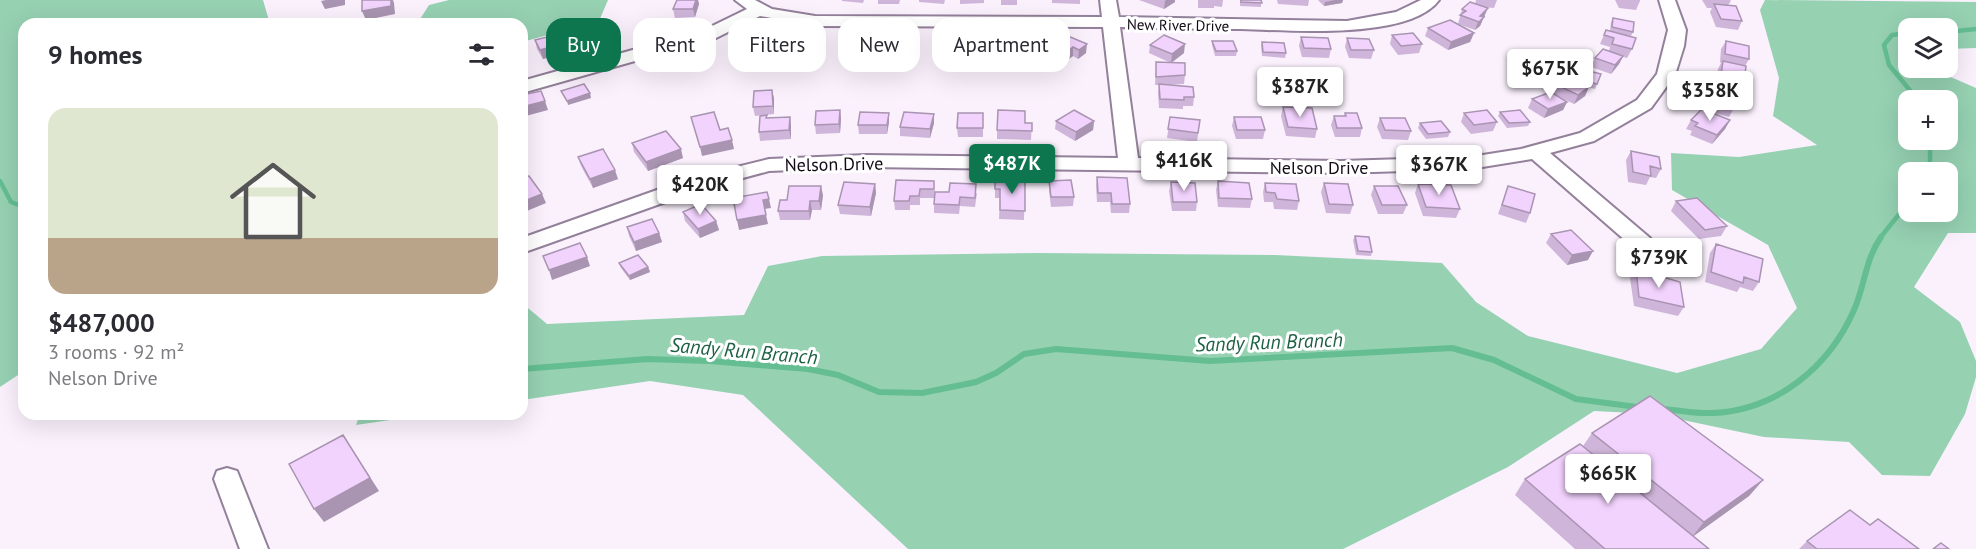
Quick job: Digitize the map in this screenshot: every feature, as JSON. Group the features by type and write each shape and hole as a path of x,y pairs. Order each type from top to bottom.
{"street":[{"name":"New River Drive","path":"743,0 767,13 815,21 969,20 1347,26 1386,21 1420,10 1431,0"},
{"path":"1108,0 1130,166"},
{"name":"Nelson Drive","path":"528,244 695,184 769,165 866,161 1341,167 1453,164 1535,151 1587,136 1644,104 1666,75 1675,46 1677,30 1667,0"},
{"path":"528,85 710,34 760,9"},
{"path":"1535,151 1642,243"},
{"path":"227,479 254,549"}],"green space":[{"path":"0,0 263,0 268,18 18,18 18,375 0,387"},
{"path":"449,0 608,0 600,18 546,18 546,35 528,40 528,18 421,18 429,5"},
{"path":"1765,0 1976,2 1976,48 1958,49 1958,18 1898,18 1898,78 1953,78 1976,88 1976,233 1948,233 1914,287 1960,322 1976,361 1976,377 1965,414 1930,476 1882,475 1849,442 1764,437 1654,414 1594,411 1508,467 1343,549 908,549 743,395 650,381 528,399 528,308 547,324 744,315 768,266 822,256 1038,253 1275,255 1442,263 1476,302 1528,336 1677,373 1761,349 1797,308 1768,245 1672,190 1671,153 1739,157 1817,145 1773,116 1779,78 1760,10"},
{"path":"358,420 390,420 356,425"}],"building":[{"path":"362,0 391,0 391,6 362,11"},
{"path":"677,0 696,0 693,9 673,9"},
{"path":"1241,0 1261,0 1262,3 1241,2"},
{"path":"1470,2 1488,8 1480,16 1484,17 1479,22 1460,15 1466,11 1462,9"},
{"path":"1714,4 1736,6 1742,21 1721,19"},
{"path":"1613,18 1634,22 1633,32 1612,27"},
{"path":"1450,20 1474,33 1451,42 1428,28"},
{"path":"1606,30 1636,38 1632,49 1612,44 1614,38 1604,35"},
{"path":"1413,33 1422,44 1401,46 1392,35"},
{"path":"1164,35 1185,44 1172,54 1150,45"},
{"path":"546,37 546,48 540,50 535,40"},
{"path":"1070,37 1087,44 1079,50 1073,47 1070,49"},
{"path":"1301,37 1328,38 1331,49 1304,48"},
{"path":"1347,38 1369,39 1374,50 1351,50"},
{"path":"1212,41 1233,41 1237,51 1216,51"},
{"path":"1726,41 1749,46 1749,59 1725,54"},
{"path":"1262,42 1284,43 1286,53 1263,52"},
{"path":"1603,49 1623,56 1615,65 1595,58"},
{"path":"1723,61 1746,66 1744,82 1721,76"},
{"path":"1156,62 1185,63 1185,75 1156,77"},
{"path":"1581,69 1601,74 1597,84 1577,79"},
{"path":"1569,78 1589,87 1578,95 1557,85"},
{"path":"584,84 590,93 567,101 561,91"},
{"path":"1159,84 1193,87 1194,97 1184,97 1184,100 1160,99"},
{"path":"1717,86 1739,92 1734,108 1712,102"},
{"path":"772,90 773,106 753,107 754,91"},
{"path":"541,91 545,101 528,105 528,94"},
{"path":"1551,92 1567,102 1548,109 1532,99"},
{"path":"1283,107 1312,108 1317,129 1288,127"},
{"path":"1702,109 1730,120 1717,135 1695,126 1698,123 1691,120"},
{"path":"840,110 839,124 815,125 816,111"},
{"path":"998,110 1025,111 1025,123 1032,123 1032,131 997,130"},
{"path":"1074,110 1094,121 1076,132 1056,121"},
{"path":"1487,110 1497,122 1474,125 1464,113"},
{"path":"1520,110 1530,122 1509,123 1500,112"},
{"path":"714,112 720,130 728,128 732,140 700,147 691,117"},
{"path":"860,112 889,113 887,125 858,125"},
{"path":"904,112 934,114 930,129 900,127"},
{"path":"958,113 983,113 983,128 957,128"},
{"path":"1345,113 1357,113 1362,128 1337,128 1334,116 1346,116"},
{"path":"767,115 766,118 790,117 789,130 759,132 760,116"},
{"path":"1170,117 1200,120 1198,133 1168,129"},
{"path":"1234,117 1261,117 1265,130 1237,130"},
{"path":"1380,118 1405,118 1411,131 1385,130"},
{"path":"1441,121 1450,132 1428,134 1420,123"},
{"path":"666,131 681,149 646,162 632,143"},
{"path":"603,149 615,170 590,179 578,157"},
{"path":"1631,151 1659,157 1661,169 1650,166 1651,176 1633,172"},
{"path":"528,176 542,194 528,200"},
{"path":"1097,177 1127,178 1130,204 1112,204 1111,193 1098,193"},
{"path":"896,180 934,181 934,189 920,189 919,196 910,196 909,201 894,201"},
{"path":"1071,180 1074,197 1051,197 1049,181"},
{"path":"995,181 1025,181 1025,211 1000,210 1000,189 995,189"},
{"path":"1218,181 1249,183 1252,199 1219,198"},
{"path":"844,182 875,184 870,207 838,205"},
{"path":"1171,182 1195,183 1197,202 1173,202"},
{"path":"950,183 976,184 975,198 960,197 959,205 934,204 935,192 949,192"},
{"path":"1265,183 1296,184 1299,201 1277,199 1275,193 1266,192"},
{"path":"1324,183 1348,184 1353,205 1329,204"},
{"path":"1418,184 1451,185 1460,209 1426,207"},
{"path":"789,186 821,186 819,201 810,201 809,211 778,211 780,200 787,200"},
{"path":"1374,186 1398,186 1407,205 1382,205"},
{"path":"1508,186 1535,194 1530,213 1502,205"},
{"path":"767,192 769,199 763,200 766,215 737,220 733,198"},
{"path":"1697,198 1727,226 1705,230 1676,201"},
{"path":"701,204 716,221 698,229 683,212"},
{"path":"652,219 659,233 634,242 627,227"},
{"path":"1571,230 1593,251 1572,255 1551,234"},
{"path":"1355,236 1369,237 1372,252 1358,251"},
{"path":"580,243 587,257 549,270 543,256"},
{"path":"1716,244 1763,259 1759,282 1744,277 1743,283 1711,272"},
{"path":"638,255 648,267 629,276 619,263"},
{"path":"1636,269 1680,282 1684,307 1639,297"},
{"path":"1650,396 1763,480 1704,522 1592,433"},
{"path":"343,435 370,478 314,509 289,464"},
{"path":"1580,444 1709,549 1605,549 1525,479"},
{"path":"1850,510 1870,525 1878,519 1919,549 1817,549 1807,541"},
{"path":"1941,543 1949,549 1933,549"}],"waterway":[{"name":"Sandy Run Branch","path":"1958,31 1976,29"},
{"name":"Sandy Run Branch","path":"1898,34 1892,35 1884,45 1889,65 1898,76"},
{"name":"Sandy Run Branch","path":"1900,78 1910,90"},
{"name":"Sandy Run Branch","path":"1930,150 1930,162"},
{"name":"Sandy Run Branch","path":"0,181 11,202 18,205"},
{"name":"Sandy Run Branch","path":"1880,238 1898,216"},
{"name":"Sandy Run Branch","path":"1662,409 1707,413 1736,410 1759,404 1798,382 1815,367 1843,331 1858,301 1868,264 1881,237"},
{"name":"Sandy Run Branch","path":"528,369 647,359 710,361 808,369 838,375 879,392 922,393 976,382 996,373 1024,354 1056,349 1210,361 1452,348 1494,360 1576,399 1637,407"}]}
